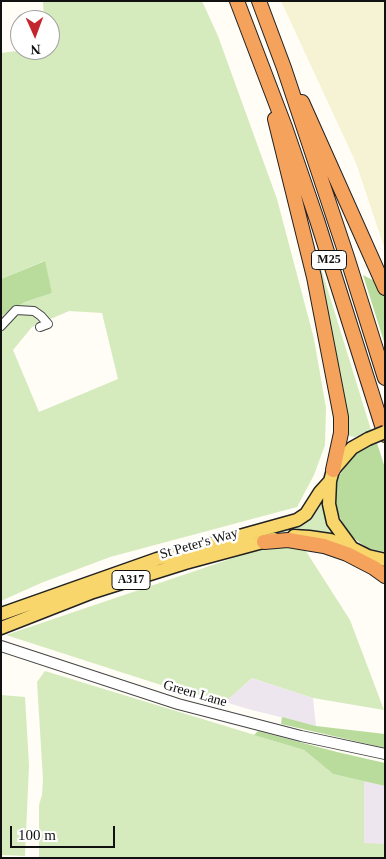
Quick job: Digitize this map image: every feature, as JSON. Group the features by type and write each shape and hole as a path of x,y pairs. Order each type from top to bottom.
{"highway":[{"name":"M25","path":"237,1 285,127 317,220 385,434"},
{"name":"M25","path":"260,1 284,68 385,378"},
{"name":"M25","path":"284,68 317,134 385,288"},
{"name":"M25","path":"270,87 276,129 314,277 341,417 341,433 332,475"},
{"path":"264,542 288,540 324,546 374,568 385,576"},
{"path":"368,556 385,568"}],"main road":[{"name":"St Peter's Way","path":"1,614 158,559 297,520 306,514 352,448 368,438 385,434"},
{"path":"332,475 329,504 331,516 352,548"},
{"name":"St Peter's Way","path":"1,628 93,592 186,563 288,536 309,536 330,540 368,556 385,560"}],"street":[{"path":"1,326 16,310 34,311 48,324 40,327"},
{"name":"Green Lane","path":"1,646 178,704 291,734 385,754"}],"shaded area":[{"path":"281,1 385,1 385,250 356,163"},
{"path":"252,678 313,698 316,726 225,702"},
{"path":"364,781 385,786 385,844 364,844"}],"green space":[{"path":"43,1 202,1 218,36 277,199 314,339 326,408 325,445 314,475 297,507 110,557 41,583 1,601 1,316 25,302 52,293 44,261 1,279 1,53 10,52 10,60 60,60 60,10 43,10","holes":["69,311 102,313 118,379 39,412 13,350 32,327"]},
{"path":"309,229 371,430 355,437 349,436 347,431 332,333"},
{"path":"45,261 52,293 25,302 1,316 1,279"},
{"path":"363,275 380,284 385,295 385,345"},
{"path":"377,443 385,468 385,552 367,548 347,533 333,502 337,479 353,455"},
{"path":"323,497 329,528 335,537 296,531 281,532 279,529"},
{"path":"302,545 350,620 384,710 313,698 252,678 225,702 161,685 6,635 251,552"},
{"path":"45,671 304,750 333,774 364,781 364,843 385,844 385,858 39,858 39,805 43,779 37,682"},
{"path":"1,695 25,697 29,765 25,856 1,855"},
{"path":"282,717 316,726 385,734 385,748 281,724"},
{"path":"258,731 385,763 385,786 333,774 304,750 254,735"}]}
